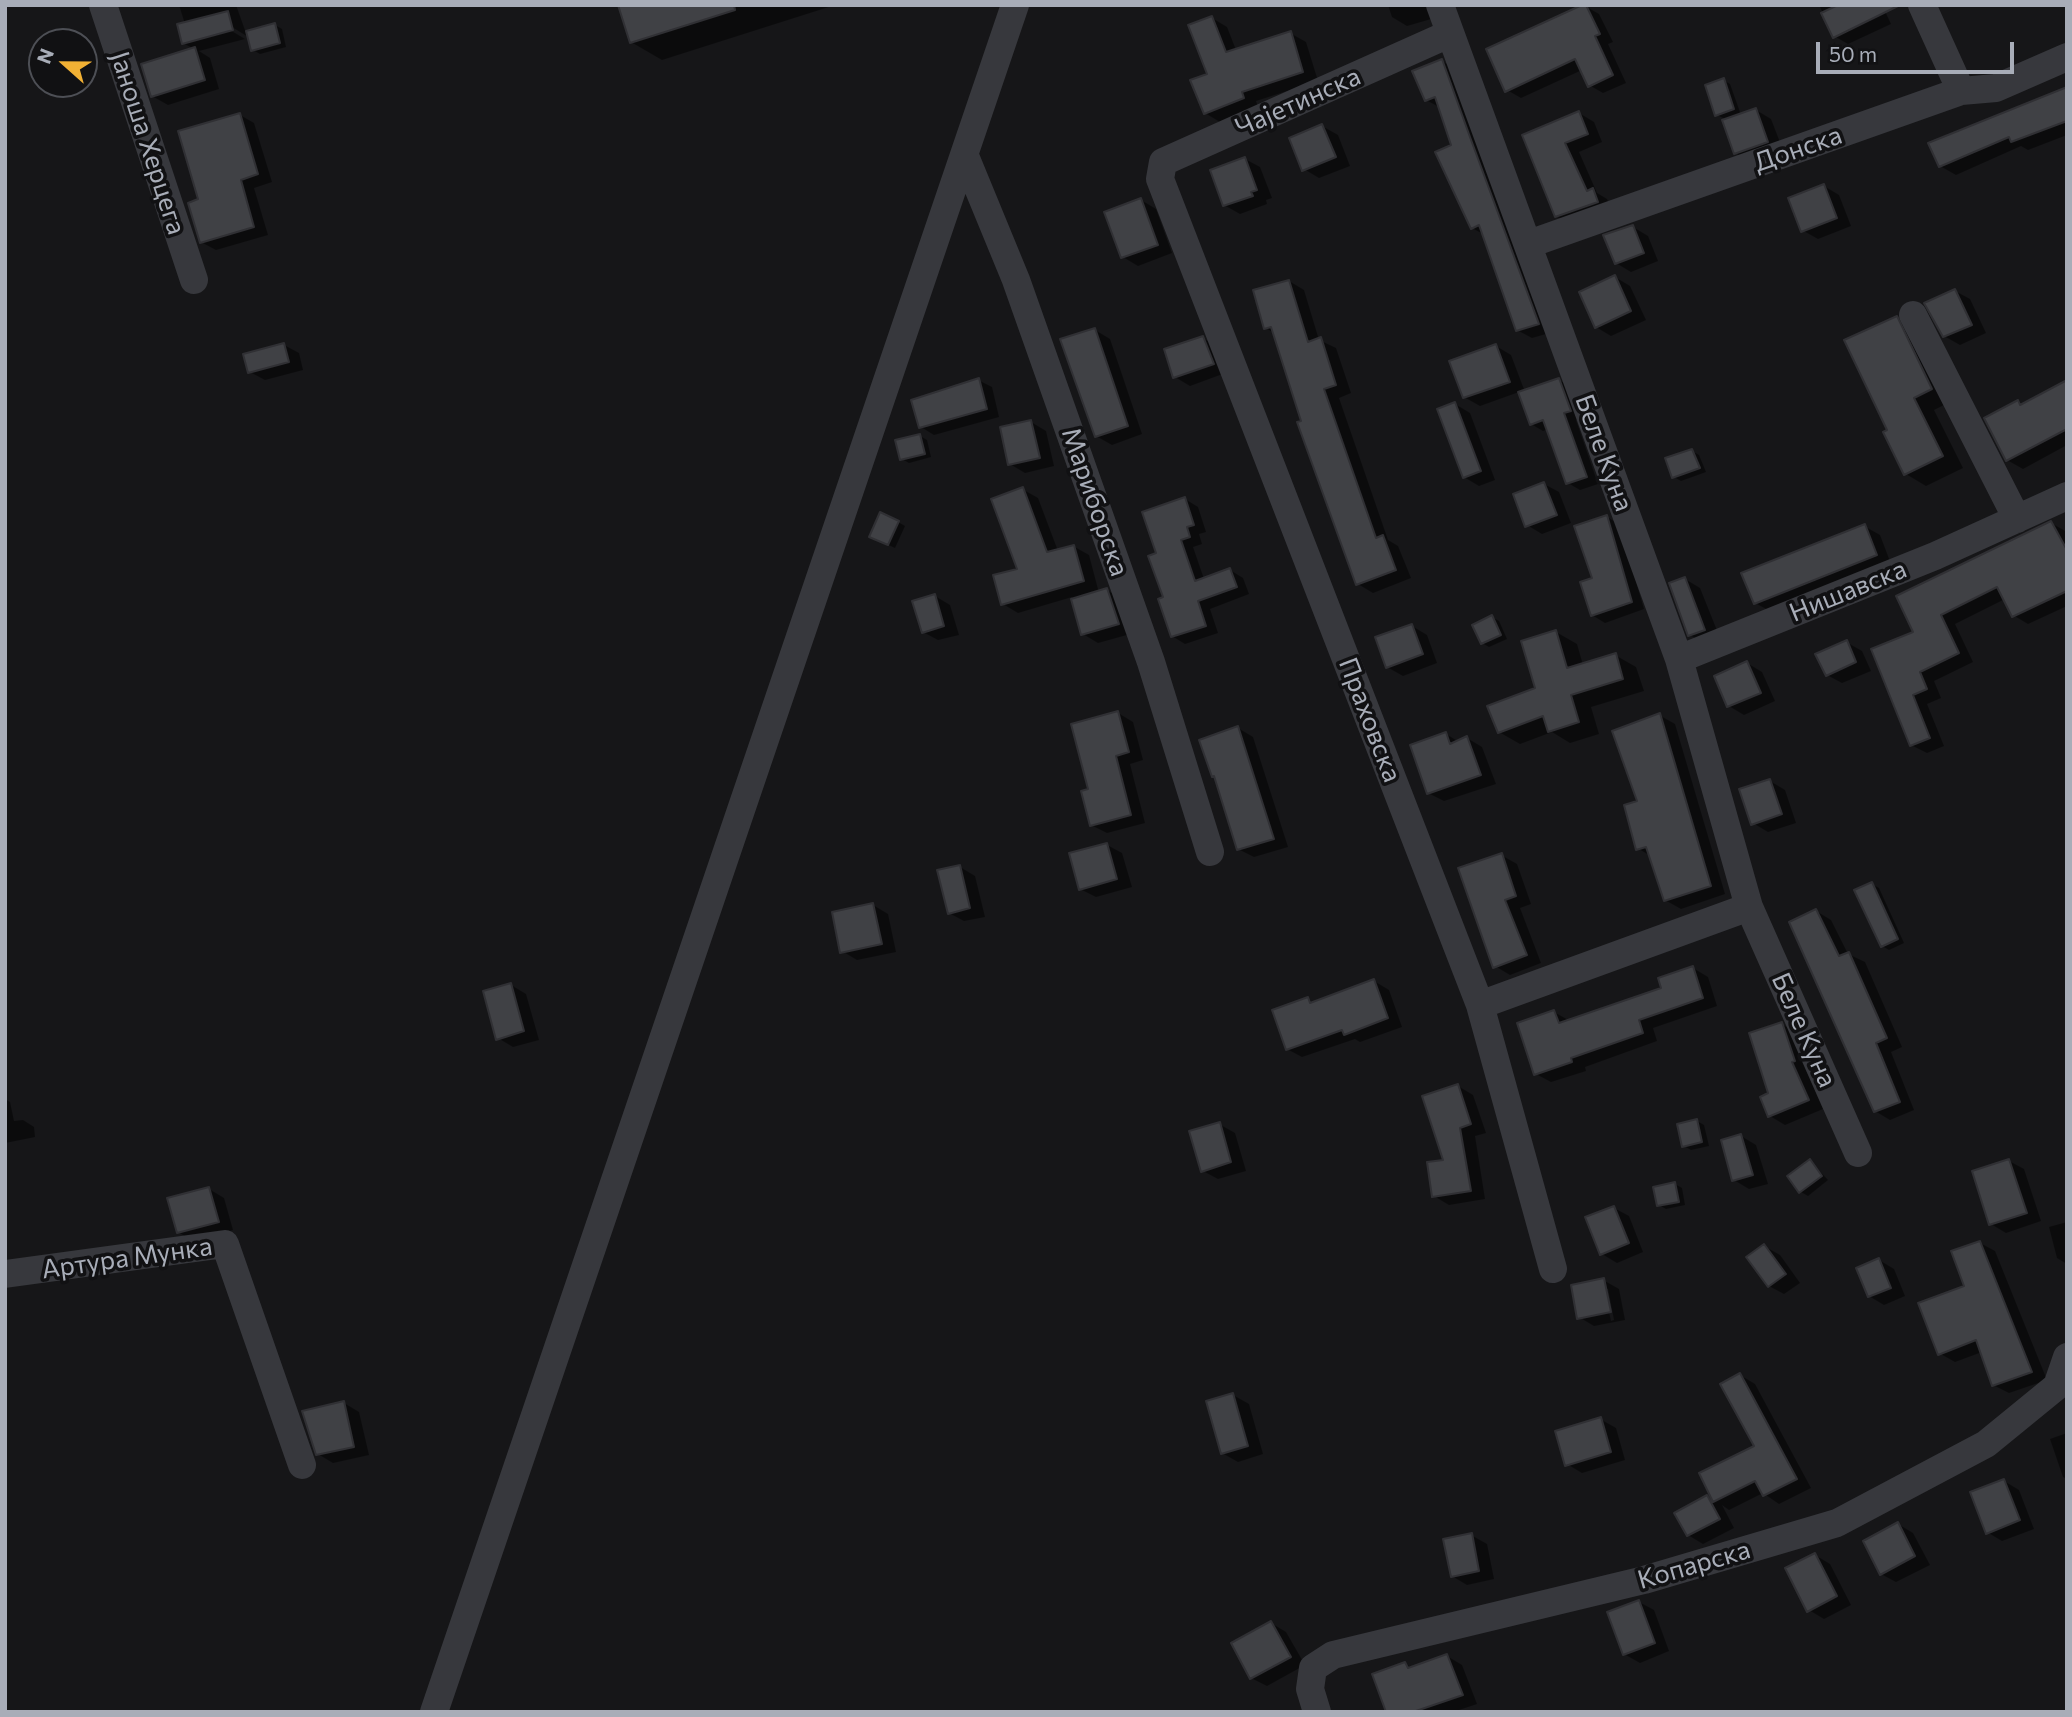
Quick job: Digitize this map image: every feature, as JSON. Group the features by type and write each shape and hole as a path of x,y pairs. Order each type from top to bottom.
{"street":[{"name":"Јаноша Херцега","path":"103,5 194,280"},
{"path":"434,1712 1015,5"},
{"name":"Беле Куна","path":"1440,5 1678,659 1749,907 1858,1153"},
{"path":"1922,5 1961,91"},
{"name":"Чајетинска","path":"1160,179 1163,162 1450,34"},
{"name":"Донска","path":"1529,244 1961,91 1996,88 2067,57"},
{"name":"Мариборска","path":"965,156 1016,280 1142,636 1210,852"},
{"name":"Праховска","path":"1160,179 1480,1005 1553,1269"},
{"path":"1913,315 2017,519"},
{"name":"Нишавска","path":"1678,659 1935,556 2067,496"},
{"path":"1480,1005 1749,907"},
{"name":"Артура Мунка","path":"5,1274 225,1244 302,1465"},
{"name":"Копарска","path":"1317,1712 1310,1689 1313,1668 1333,1655 1644,1580 1837,1523 1986,1444 2057,1386 2067,1357"}],"building":[{"path":"618,5 734,5 735,10 630,43"},
{"path":"1586,5 1600,34 1595,36 1613,75 1588,87 1575,59 1505,92 1486,49"},
{"path":"1838,5 1900,5 1833,38 1821,13"},
{"path":"228,11 233,30 182,44 177,24"},
{"path":"1212,16 1226,52 1291,31 1303,72 1242,92 1244,98 1204,114 1190,80 1207,74 1188,25"},
{"path":"275,23 280,43 251,51 246,31"},
{"path":"195,47 205,80 151,97 141,64"},
{"path":"1442,59 1539,324 1516,331 1479,225 1471,229 1435,152 1451,145 1435,97 1425,101 1412,71"},
{"path":"1724,78 1734,109 1715,116 1705,85"},
{"path":"2067,87 2067,121 2011,142 2009,137 1939,167 1928,143"},
{"path":"1756,108 1768,142 1734,154 1722,120"},
{"path":"1579,111 1588,134 1565,143 1587,191 1593,188 1598,202 1555,217 1522,135"},
{"path":"240,113 258,174 241,180 254,227 200,243 188,203 198,199 178,131"},
{"path":"1322,124 1336,157 1302,171 1289,138"},
{"path":"1245,157 1257,190 1251,192 1253,196 1223,206 1210,170"},
{"path":"1824,184 1837,218 1801,232 1788,198"},
{"path":"1141,198 1158,245 1121,258 1104,212"},
{"path":"1633,225 1644,253 1615,264 1603,235"},
{"path":"1615,275 1631,311 1595,328 1579,292"},
{"path":"1289,280 1308,342 1321,337 1336,385 1324,389 1376,538 1383,535 1396,570 1356,585 1297,422 1301,421 1271,327 1264,329 1253,290"},
{"path":"1955,289 1972,325 1943,337 1924,303"},
{"path":"1897,316 1932,389 1914,398 1943,456 1904,475 1883,432 1887,430 1844,340"},
{"path":"1095,328 1128,426 1095,437 1060,339"},
{"path":"1203,336 1214,364 1173,378 1164,349"},
{"path":"284,343 289,362 248,373 243,354"},
{"path":"1496,344 1510,382 1463,398 1449,361"},
{"path":"979,378 987,409 919,428 911,400"},
{"path":"1559,378 1571,411 1564,413 1587,477 1566,484 1543,420 1530,425 1518,392"},
{"path":"2067,380 2067,429 2006,461 1984,418 2018,400 2020,405"},
{"path":"1455,402 1481,471 1463,478 1437,409"},
{"path":"1031,420 1040,458 1008,465 1000,427"},
{"path":"920,434 925,454 900,460 895,440"},
{"path":"1692,449 1700,468 1672,478 1665,458"},
{"path":"1544,482 1557,515 1525,527 1513,494"},
{"path":"1023,487 1047,552 1074,545 1084,581 1001,605 993,575 1017,569 991,499"},
{"path":"1185,497 1194,525 1187,527 1190,537 1181,540 1195,581 1230,568 1237,587 1198,601 1206,626 1171,637 1158,599 1163,597 1148,556 1156,553 1142,512"},
{"path":"880,512 899,521 888,545 869,537"},
{"path":"1607,515 1632,602 1591,616 1580,582 1592,578 1574,526"},
{"path":"2051,521 2067,550 2067,591 2012,617 1997,587 1941,615 1959,653 1920,672 1927,689 1913,695 1930,738 1910,746 1871,649 1913,632 1896,596"},
{"path":"1865,524 1877,555 1754,604 1741,573"},
{"path":"1685,577 1705,630 1688,636 1669,583"},
{"path":"1107,588 1119,624 1081,635 1071,599"},
{"path":"935,594 944,626 922,633 912,601"},
{"path":"1492,615 1501,635 1481,644 1472,625"},
{"path":"1412,624 1423,654 1386,668 1375,637"},
{"path":"1556,630 1567,668 1616,653 1623,679 1571,695 1579,722 1548,732 1543,716 1498,733 1487,706 1535,688 1521,641"},
{"path":"1847,640 1856,662 1826,676 1815,654"},
{"path":"1747,661 1761,693 1727,707 1714,676"},
{"path":"1118,711 1129,752 1116,756 1131,815 1090,826 1081,791 1088,789 1071,724"},
{"path":"1660,713 1711,886 1664,901 1646,847 1636,850 1624,805 1637,801 1612,731"},
{"path":"1238,726 1274,839 1237,850 1214,776 1212,777 1199,740"},
{"path":"1446,732 1450,744 1467,736 1481,775 1427,794 1410,745"},
{"path":"1770,779 1782,814 1751,825 1739,789"},
{"path":"1107,843 1117,879 1079,890 1069,853"},
{"path":"1502,853 1516,896 1505,900 1527,955 1493,968 1458,868"},
{"path":"960,865 970,908 948,914 937,870"},
{"path":"1872,882 1898,939 1881,947 1854,890"},
{"path":"873,903 882,944 840,953 832,912"},
{"path":"1816,909 1839,956 1849,952 1887,1038 1876,1043 1900,1102 1874,1112 1789,922"},
{"path":"1693,966 1703,998 1639,1020 1643,1033 1571,1058 1572,1062 1534,1075 1517,1023 1554,1010 1559,1023 1661,988 1658,978"},
{"path":"1374,979 1388,1018 1344,1035 1342,1030 1286,1050 1272,1010 1308,997 1310,1003"},
{"path":"511,983 524,1031 496,1040 483,991"},
{"path":"1782,1022 1795,1061 1792,1062 1809,1100 1768,1117 1760,1097 1768,1093 1749,1033"},
{"path":"1458,1084 1471,1124 1460,1128 1471,1191 1432,1197 1427,1162 1443,1160 1422,1096"},
{"path":"1697,1119 1702,1142 1682,1147 1677,1124"},
{"path":"1220,1122 1231,1162 1201,1172 1189,1131"},
{"path":"1741,1134 1753,1175 1732,1181 1721,1140"},
{"path":"1810,1159 1822,1176 1799,1193 1787,1176"},
{"path":"2009,1159 2027,1213 1989,1225 1972,1171"},
{"path":"1675,1182 1679,1202 1657,1206 1653,1187"},
{"path":"209,1187 219,1222 177,1233 167,1198"},
{"path":"1614,1206 1629,1243 1600,1255 1585,1217"},
{"path":"1980,1241 2032,1372 1992,1386 1976,1340 1938,1355 1918,1303 1964,1286 1951,1251"},
{"path":"1764,1244 1786,1274 1768,1287 1746,1257"},
{"path":"1879,1258 1891,1288 1868,1297 1856,1268"},
{"path":"1604,1278 1611,1312 1577,1319 1571,1285"},
{"path":"1740,1373 1797,1479 1763,1496 1755,1481 1713,1502 1699,1473 1754,1446 1720,1384"},
{"path":"1233,1393 1248,1446 1221,1454 1206,1401"},
{"path":"344,1401 354,1447 316,1455 302,1411"},
{"path":"1601,1417 1611,1452 1565,1466 1555,1431"},
{"path":"2004,1479 2020,1520 1986,1534 1970,1492"},
{"path":"1707,1495 1720,1519 1687,1536 1674,1513"},
{"path":"1898,1522 1915,1556 1880,1575 1863,1541"},
{"path":"1472,1533 1479,1571 1451,1577 1443,1539"},
{"path":"1815,1553 1837,1596 1807,1612 1785,1568"},
{"path":"1639,1600 1655,1643 1623,1655 1607,1612"},
{"path":"1271,1621 1291,1657 1250,1679 1231,1643"},
{"path":"1447,1654 1463,1695 1413,1712 1386,1712 1372,1674 1405,1662 1408,1668"}]}
